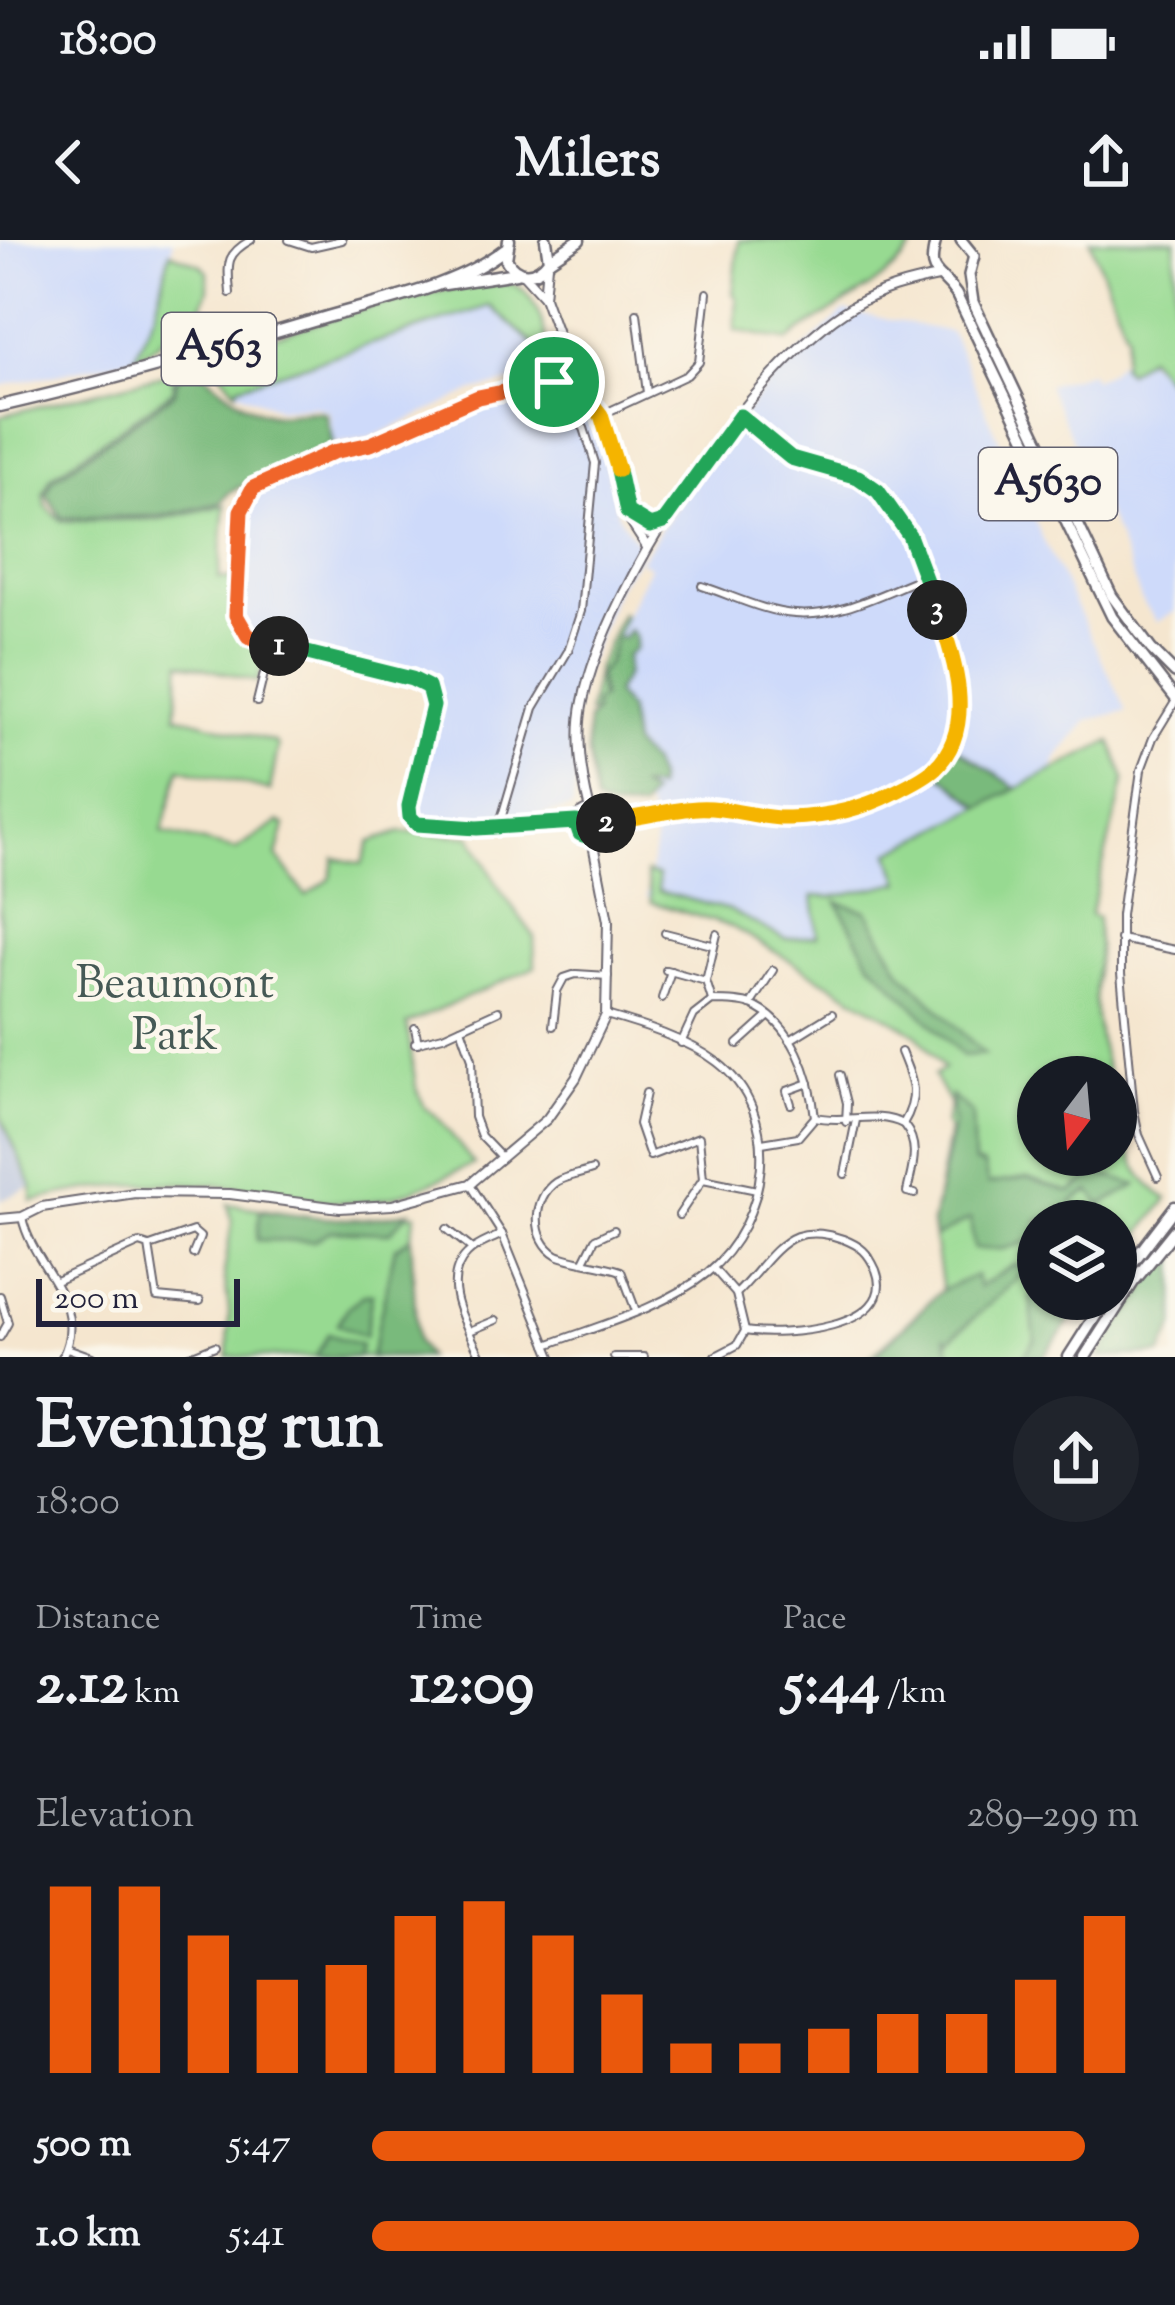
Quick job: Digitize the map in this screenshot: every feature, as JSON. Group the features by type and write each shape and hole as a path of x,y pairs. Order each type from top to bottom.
{"highway":[{"path":"546,240 548,262"},
{"path":"507,243 509,266 521,274 534,274 579,240"},
{"name":"A563","path":"0,406 212,352 436,285 489,261 507,243"},
{"name":"A563","path":"436,285 521,274"},
{"path":"1137,1256 1175,1207"},
{"path":"1085,1357 1172,1232"},
{"path":"1069,1357 1093,1320"}],"main road":[{"path":"938,242 931,264 941,279 962,280 969,275 974,256 961,240"},
{"name":"A5630","path":"969,275 974,302 1112,596 1175,673"},
{"name":"A5630","path":"941,279 956,294 1112,616 1175,700"}],"street":[{"path":"230,293 228,258 251,240"},
{"path":"289,240 310,247 342,240"},
{"path":"548,262 544,298 564,366"},
{"path":"590,810 581,770 582,705 597,653 647,547 740,416 832,321 851,307 918,278 931,264"},
{"path":"521,274 544,298"},
{"path":"918,278 941,279"},
{"path":"601,415 687,375 699,362 707,292"},
{"path":"637,314 647,394"},
{"path":"564,366 574,370 575,382 601,415 627,512 647,547"},
{"path":"499,826 534,708 568,652 581,611 595,464 584,428 559,407 554,373 564,366"},
{"path":"575,382 478,397 253,488 241,511 236,615 248,636 271,645 428,687 433,706 410,817 423,825 576,822"},
{"path":"605,823 698,808 760,817 842,813 873,803 933,770 953,737 959,702 947,638 909,535 878,491 858,477 791,458 740,416"},
{"path":"627,512 650,526 663,522"},
{"path":"702,586 789,614 815,614 924,577"},
{"path":"257,702 271,645"},
{"path":"1157,1177 1138,1135 1134,1111 1120,939 1141,770 1175,700"},
{"path":"590,810 598,812 605,823 600,835 592,838 580,834 576,822 590,810"},
{"path":"0,1219 22,1217 42,1207 135,1193 230,1194 340,1208 405,1202 470,1184 548,1119 576,1078 606,1015 608,921 592,838"},
{"path":"665,933 712,945"},
{"path":"712,1001 706,981 717,934"},
{"path":"1120,939 1175,950"},
{"path":"750,1005 773,970"},
{"path":"662,998 668,971 706,981"},
{"path":"553,1026 555,998 564,978 608,976"},
{"path":"681,1043 694,1015 712,1001 750,1005 790,1040 809,1083 815,1118"},
{"path":"415,1028 416,1043 498,1011"},
{"path":"547,1345 678,1293 713,1268 737,1238 758,1190 761,1144 752,1108 737,1083 717,1062 681,1043 606,1015"},
{"path":"790,1040 832,1015"},
{"path":"738,1044 769,1017"},
{"path":"461,1028 472,1059 474,1118 502,1159"},
{"path":"901,1052 916,1090 915,1104 903,1124"},
{"path":"840,1075 847,1103 845,1122"},
{"path":"791,1104 787,1091 809,1083"},
{"path":"646,1093 639,1124 650,1156 646,1166"},
{"path":"815,1118 845,1122 882,1117 903,1124 913,1138 915,1154 907,1192 915,1194"},
{"path":"761,1144 798,1136 815,1118"},
{"path":"845,1174 856,1120"},
{"path":"650,1156 699,1137 703,1179 679,1215"},
{"path":"592,1170 555,1182 539,1203 537,1218 546,1246 557,1255 621,1270 636,1311"},
{"path":"703,1179 758,1190"},
{"path":"470,1184 502,1234 552,1357"},
{"path":"22,1217 68,1309 62,1357"},
{"path":"447,1229 472,1250"},
{"path":"584,1261 595,1239 617,1229"},
{"path":"56,1281 130,1244 149,1246 194,1231 200,1237 193,1254"},
{"path":"478,1356 457,1303 454,1280 466,1254 502,1234"},
{"path":"736,1294 794,1237 813,1234 831,1234 860,1246 870,1256 879,1279 876,1295 865,1311 838,1323 784,1335 745,1330"},
{"path":"149,1246 157,1297 200,1301"},
{"path":"713,1268 736,1294 745,1330 737,1345 715,1357"},
{"path":"0,1296 8,1323 0,1337"},
{"path":"470,1331 496,1320"},
{"path":"66,1348 92,1357"},
{"path":"188,1357 212,1350"},
{"path":"614,1357 644,1357"}],"shaded area":[{"path":"0,240 174,240 155,312 134,358 0,386"},
{"path":"490,306 548,357 546,369 474,391 370,438 334,444 329,411 315,406 279,409 236,391 238,386 312,361"},
{"path":"845,311 951,332 1043,539 1127,711 1088,720 1052,770 1017,788 953,746 937,770 981,807 891,853 902,882 832,897 814,896 819,936 785,939 646,897 655,842 652,820 629,761 597,715 619,628 650,566 640,561 704,462 781,369"},
{"path":"1134,346 1175,389 1175,611 1157,622 1142,601 1047,385 1090,372 1093,379 1109,372"},
{"path":"523,392 566,396 586,414 605,461 618,515 641,548 618,584 582,679 572,727 576,777 572,808 520,820 423,821 412,809 437,709 432,686 424,680 262,639 245,630 240,615 247,506 257,491 332,455 368,449 467,408"},
{"path":"0,1115 32,1186 0,1201"}],"green space":[{"path":"739,240 917,240 908,255 878,282 788,341 735,330 737,299 733,293"},
{"path":"1090,240 1175,240 1175,357 1168,363 1175,361 1175,389 1147,356 1127,372 1121,367 1127,335"},
{"path":"170,252 208,272 199,316 134,358 155,312"},
{"path":"484,281 485,285 515,285 529,297 544,327 548,357 490,306 238,386 236,391 212,361 214,354 370,307"},
{"name":"Beaumont Park","path":"179,371 173,391 51,477 43,494 46,506 62,521 161,519 225,505 219,578 233,579 231,614 237,631 265,650 258,682 181,662 176,715 275,742 270,791 180,768 162,832 236,850 279,822 285,825 277,856 306,896 330,879 335,858 362,864 370,842 401,832 471,836 501,891 534,936 535,967 407,1024 416,1087 425,1108 437,1116 474,1164 390,1197 328,1201 233,1187 157,1184 106,1187 32,1201 32,1186 0,1115 0,416"},
{"path":"202,371 237,399 268,414 326,413 333,444 251,481 220,503 161,516 62,518 46,494 53,479 175,393 176,380 185,372"},
{"path":"621,613 604,670 598,675 595,713 588,713 597,669"},
{"path":"629,630 635,636 635,649 626,656 626,674 615,693 628,710 633,746 651,764 657,780 656,789 638,787 651,795 641,810 609,809 595,803 587,750 588,720 595,713 594,703 602,697 598,675 608,663 616,636 623,638"},
{"path":"1111,741 1125,779 1090,915 1098,918 1095,1003 1104,1056 1017,1056 1017,1176 1137,1176 1137,1168 1168,1199 1137,1237 1137,1200 1017,1200 1017,1320 1071,1320 1043,1357 870,1357 942,1290 932,1224 949,1130 945,1124 950,1105 934,1076 944,1069 917,1034 732,927 651,902 646,873 658,876 658,891 729,910 785,939 818,936 813,896 832,897 901,882 890,853"},
{"path":"953,745 1017,788 981,807 936,770"},
{"path":"837,902 867,911 901,971 984,1054 963,1056 869,960"},
{"path":"951,1096 972,1113 974,1163 984,1166 988,1184 1027,1178 1071,1192 1092,1176 1106,1176 1137,1185 1110,1200 1097,1200 1090,1191 1075,1200 1017,1200 1017,1245 1003,1249 974,1249 970,1219 934,1238 932,1224 953,1126"},
{"path":"228,1204 341,1221 416,1214 383,1357 228,1357 224,1273 232,1222"},
{"path":"260,1211 353,1219 409,1211 390,1233 330,1231 314,1241 257,1240"},
{"path":"411,1237 417,1341 427,1357 371,1357 395,1248"},
{"path":"1175,1248 1175,1324 1162,1354 1099,1357 1123,1320 1137,1320 1137,1297"},
{"path":"1017,1265 1017,1279 948,1341 945,1335 952,1357 883,1357 877,1353 942,1290 976,1275 979,1287"},
{"path":"365,1294 372,1294 365,1337 337,1324"},
{"path":"1033,1320 1071,1320 1043,1357 1023,1357 1035,1340"},
{"path":"328,1334 361,1345 358,1357 316,1357"}],"route":[{"path":"554,382 568,388 575,382 594,403 616,458 627,512 650,526 663,522 740,416 791,458 858,477 878,491 909,535 947,638 958,683 953,737 938,764 873,803 815,816 760,817 698,808 605,823 596,838 583,837 576,822 476,828 412,821 409,806 432,694 417,680 259,642 244,633 236,615 242,505 253,488 333,452 371,444 478,397 554,382"}]}
